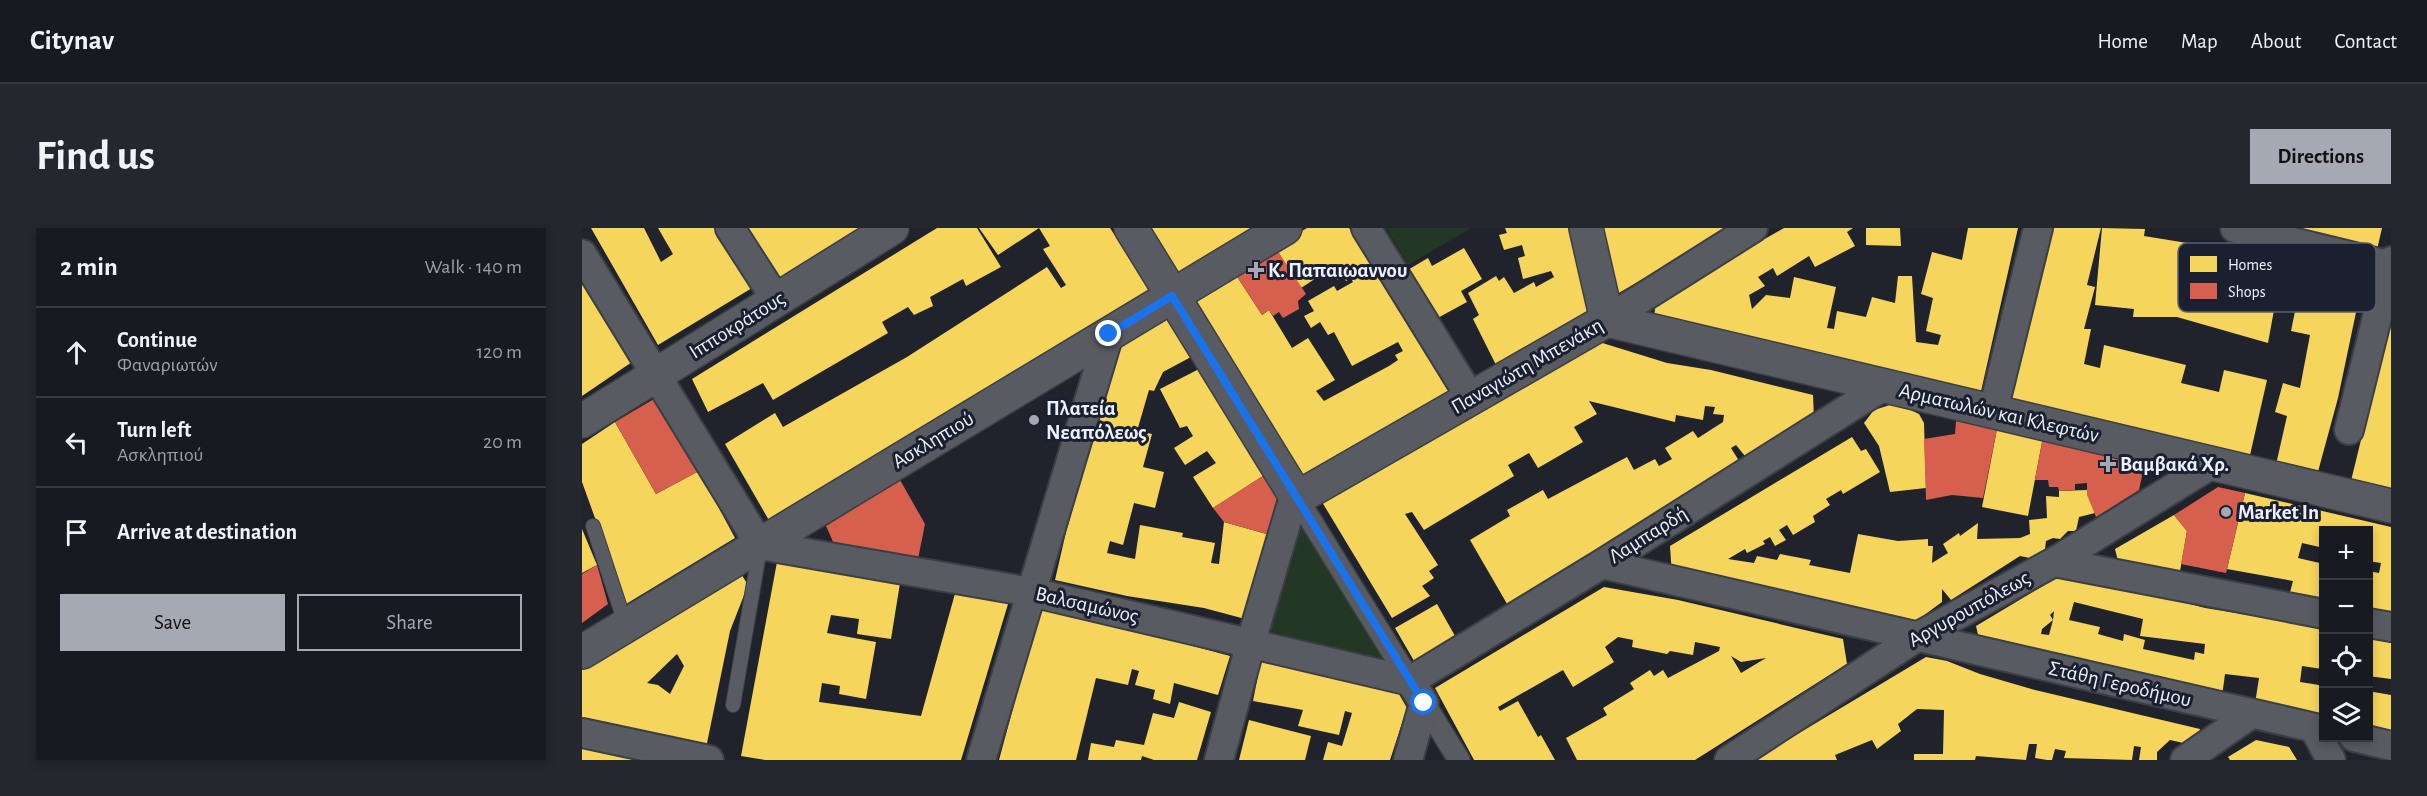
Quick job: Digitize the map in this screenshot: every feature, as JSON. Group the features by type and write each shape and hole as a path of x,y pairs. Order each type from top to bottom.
{"street":[{"path":"730,228 777,301"},
{"name":"Ιπποκράτους","path":"582,421 892,228"},
{"path":"1131,228 1459,760"},
{"name":"Ασκληπιού","path":"582,652 1285,228"},
{"path":"1366,228 1471,398"},
{"path":"1586,228 1607,320"},
{"name":"Παναγιώτη Μπενάκη","path":"1297,498 1607,320 1752,228"},
{"path":"1993,411 2038,228"},
{"path":"2235,228 2300,243"},
{"path":"582,254 760,545"},
{"path":"2349,430 2391,264 2376,261"},
{"name":"Αρματωλών και Κλεφτών","path":"1607,320 2391,506"},
{"path":"981,760 1109,334"},
{"name":"Λαμπαρδή","path":"1417,692 1602,564 1884,386"},
{"name":"Αργυρουπόλεως","path":"1729,760 1917,637 2054,562 2212,464"},
{"path":"1219,760 1292,503 1297,498"},
{"name":"Βαλσαμώνος","path":"760,545 1031,592 1251,642 1417,692"},
{"path":"2054,562 2319,613"},
{"name":"Στάθη Γεροδήμου","path":"1602,564 2319,729"},
{"path":"2373,624 2391,627"},
{"path":"1408,760 1417,692"},
{"path":"2185,760 2252,714"},
{"path":"582,733 709,760"},
{"path":"2324,742 2331,760"},
{"path":"2372,742 2391,746"}],"lane":[{"path":"593,526 626,626"},
{"path":"733,705 760,545"}],"green space":[{"path":"1386,228 1471,228 1408,265"},
{"path":"1300,519 1392,664 1266,630"}],"building: Homes":[{"path":"591,228 644,228 661,262 673,254 658,228 714,228 752,288 658,345"},
{"path":"743,228 861,228 776,281"},
{"path":"937,228 977,228 1001,267 966,286 963,279 930,297 933,306 914,315 908,307 882,322 888,333 773,400 763,383 708,412 692,379"},
{"path":"979,228 1039,228 998,255"},
{"path":"1039,228 1110,228 1155,297 774,529 725,444 775,413 783,427 907,357 1047,267 1061,288 1066,285 1043,249 1050,246"},
{"path":"1144,228 1257,228 1174,281"},
{"path":"1307,228 1349,228 1455,396 1300,486 1214,343 1220,341 1192,297 1234,272 1262,315 1269,310 1292,348 1308,338 1335,380 1316,391 1324,401 1389,366 1398,360 1395,355 1403,351 1398,342 1352,366 1334,332 1328,335 1320,322 1311,328 1304,316 1314,311 1308,301 1334,286 1337,291 1353,282 1351,278 1346,281 1343,276 1337,280 1330,269 1301,288 1275,247"},
{"path":"1505,228 1572,228 1600,311 1499,371 1473,319 1479,315 1468,293 1496,276 1499,281 1504,277 1514,293 1534,282 1536,287 1554,277 1551,271 1523,279 1518,258 1525,256 1522,245 1504,250 1499,235 1507,233"},
{"path":"1596,228 1731,228 1617,294"},
{"path":"1784,228 1853,228 1847,232 1855,246 1815,267 1809,256 1777,276 1773,268 1758,277 1765,286 1749,295 1752,309 1766,295 1790,298 1794,277 1836,287 1827,328 1834,329 1837,311 1866,317 1872,297 1895,303 1898,276 1912,276 1916,342 1938,345 1941,335 1926,331 1933,298 1921,294 1932,252 1962,260 1968,228 2018,228 1979,400 1653,325 1656,301"},
{"path":"1866,228 1900,228 1901,246 1866,245"},
{"path":"2051,228 2101,228 2087,285 2095,287 2084,329 2091,329 2084,364 2100,368 2104,345 2186,365 2181,383 2219,392 2224,370 2267,380 2248,464 2009,406"},
{"path":"2102,228 2145,229 2144,236 2187,243 2178,243 2178,312 2274,312 2268,343 2177,317 2133,317 2134,309 2095,305"},
{"path":"2267,228 2382,228 2376,254 2376,243 2330,243"},
{"path":"1464,248 1482,279 1461,291 1467,302 1434,320 1406,271 1428,258 1432,266"},
{"path":"582,277 632,362 582,396"},
{"path":"2295,312 2356,312 2338,398 2316,479 2275,469 2287,416 2275,412 2283,383 2300,388 2310,335 2291,331"},
{"path":"1164,315 1191,357 1163,372 1154,391 1149,390 1137,431 1152,434 1143,467 1164,472 1155,508 1134,503 1123,545 1110,541 1107,553 1135,559 1140,525 1183,533 1182,537 1215,543 1211,563 1219,564 1224,522 1270,535 1249,620 1204,608 1127,596 1055,580 1066,532 1120,343"},
{"path":"2391,317 2391,501 2349,489"},
{"path":"1596,341 1667,363 1711,370 1813,395 1814,419 1749,461 1736,445 1731,448 1744,469 1510,609 1470,540 1510,516 1507,510 1543,490 1548,499 1627,457 1634,470 1655,459 1659,466 1672,459 1665,448 1693,431 1698,438 1723,422 1724,415 1713,414 1715,407 1705,406 1703,420 1676,415 1675,422 1589,401 1597,414 1574,427 1583,442 1538,468 1529,453 1508,465 1514,476 1424,530 1412,512 1405,514 1438,565 1429,571 1434,578 1422,586 1430,596 1392,618 1322,502"},
{"path":"1201,368 1266,474 1213,508 1193,477 1216,463 1207,451 1185,465 1174,448 1193,436 1187,426 1180,428 1160,389"},
{"path":"1890,405 1900,405 1919,414 1924,423 1926,488 1890,492 1879,446 1864,423 1874,410"},
{"path":"615,422 656,494 699,471 735,538 626,604 582,482 582,444"},
{"path":"1997,429 2043,437 2028,516 1982,507"},
{"path":"1852,437 1861,451 1866,449 1880,472 1843,494 1841,490 1826,499 1830,505 1813,516 1815,522 1793,535 1787,525 1779,530 1786,540 1775,546 1770,537 1763,541 1765,544 1747,553 1745,549 1728,559 1754,563 1757,556 1777,560 1780,554 1811,560 1809,565 1850,573 1858,534 1898,541 1928,539 1928,546 1933,546 1932,563 1948,553 1943,544 1959,533 1960,536 1978,523 1977,539 2020,538 2030,534 2029,520 2047,518 2046,496 2059,497 2059,491 2087,490 2095,513 2079,517 2076,531 2068,531 2060,539 2053,538 2046,541 2045,549 2030,558 2020,556 1951,600 1942,589 1942,602 1904,630 1672,576 1670,546"},
{"path":"2245,493 2391,527 2391,622 2373,617 2373,572 2379,573 2381,563 2373,562 2373,526 2319,526 2319,547 2302,543 2298,558 2319,563 2319,597 2316,607 2288,600 2293,581 2227,569"},
{"path":"2174,515 2187,531 2179,577 2119,565 2115,549"},
{"path":"582,529 597,565 582,573"},
{"path":"777,562 900,583 891,639 857,634 859,619 831,615 827,633 876,642 866,699 839,694 840,686 822,683 819,702 921,716 956,590 1008,604 961,760 765,760 741,756"},
{"path":"738,569 748,585 730,631 706,748 582,719 582,656","holes":["677,654 684,666 670,694 658,685 647,683"]},
{"path":"2061,575 2105,581 2205,608 2319,626 2319,669 2302,666 2300,682 2319,685 2319,726 2254,710 2259,678 2225,674 2221,704 1981,647 1976,626","holes":["2074,602 2143,619 2140,636 2205,644 2204,654 2195,652 2194,660 2143,649 2145,640 2124,634 2123,641 2098,634 2100,627 2069,620","2053,620 2049,635 2041,634 2042,629"]},
{"path":"1604,587 1678,600 1843,639 1847,664 1695,760 1577,760 1566,738 1607,715 1603,708 1634,689 1630,683 1650,670 1654,676 1663,670 1668,678 1719,651 1720,647 1695,642 1693,655 1670,651 1667,654 1632,647 1633,640 1618,637 1605,647 1614,662 1573,687 1563,670 1498,707 1500,711 1518,701 1538,737 1541,735 1555,760 1474,760 1435,688","holes":["1731,656 1741,662 1766,658 1741,673"]},
{"path":"1437,604 1459,643 1417,666 1395,628"},
{"path":"1041,605 1230,656 1218,695 1174,683 1170,704 1153,699 1155,690 1135,685 1139,671 1132,669 1128,685 1096,678 1076,760 999,760"},
{"path":"2373,635 2391,638 2391,679 2373,677"},
{"path":"1262,655 1392,682 1407,708 1390,760 1323,760 1328,742 1342,746 1352,713 1345,711 1339,735 1298,726 1303,710 1253,701"},
{"path":"1926,657 1947,661 1980,674 2035,690 2200,729 2197,746 2170,740 2157,752 2157,760 2139,760 2141,747 2134,746 2132,760 2064,758 2066,751 2055,749 2052,760 2047,760 2035,758 2037,744 2029,744 2026,760 1976,756 1975,760 1914,760 1914,754 1943,754 1944,710 1917,709 1898,724 1901,731 1877,749 1872,740 1835,755 1837,760 1754,760"},
{"path":"2373,692 2391,695 2391,741 2373,738"},
{"path":"1179,702 1211,712 1197,760 1154,760 1142,756 1141,760 1088,760 1091,743 1114,747 1116,740 1144,745 1153,713 1174,718"},
{"path":"1249,720 1311,736 1305,760 1239,760"},
{"path":"2256,740 2289,747 2297,760 2230,760 2228,757"},
{"path":"582,745 634,759 634,760 582,760"}],"building: Shops":[{"path":"1275,247 1306,294 1298,301 1299,309 1283,318 1279,312 1273,316 1269,310 1262,315 1234,272"},
{"path":"659,396 699,471 656,494 615,422"},
{"path":"1956,421 1997,429 1983,498 1952,495 1926,500 1924,439 1955,434"},
{"path":"2043,437 2145,462 2139,490 2096,517 2087,495 2087,483 2075,484 2075,490 2059,491 2058,487 2049,487 2048,480 2035,480"},
{"path":"1266,474 1280,494 1270,535 1224,522 1213,508"},
{"path":"900,480 925,524 918,559 834,544 826,526"},
{"path":"2218,487 2245,493 2226,573 2181,564 2187,531 2174,515"},
{"path":"597,565 608,604 582,623 582,574"}],"place":[{"name":"Κ. Παπαιωαννου","path":"1256,270"},
{"name":"Πλατεία Νεαπόλεως","path":"1034,420"},
{"name":"Βαμβακά Χρ.","path":"2108,464"},
{"name":"Market In","path":"2226,512"}],"route":[{"path":"1109,334 1172,296 1424,703"}]}
